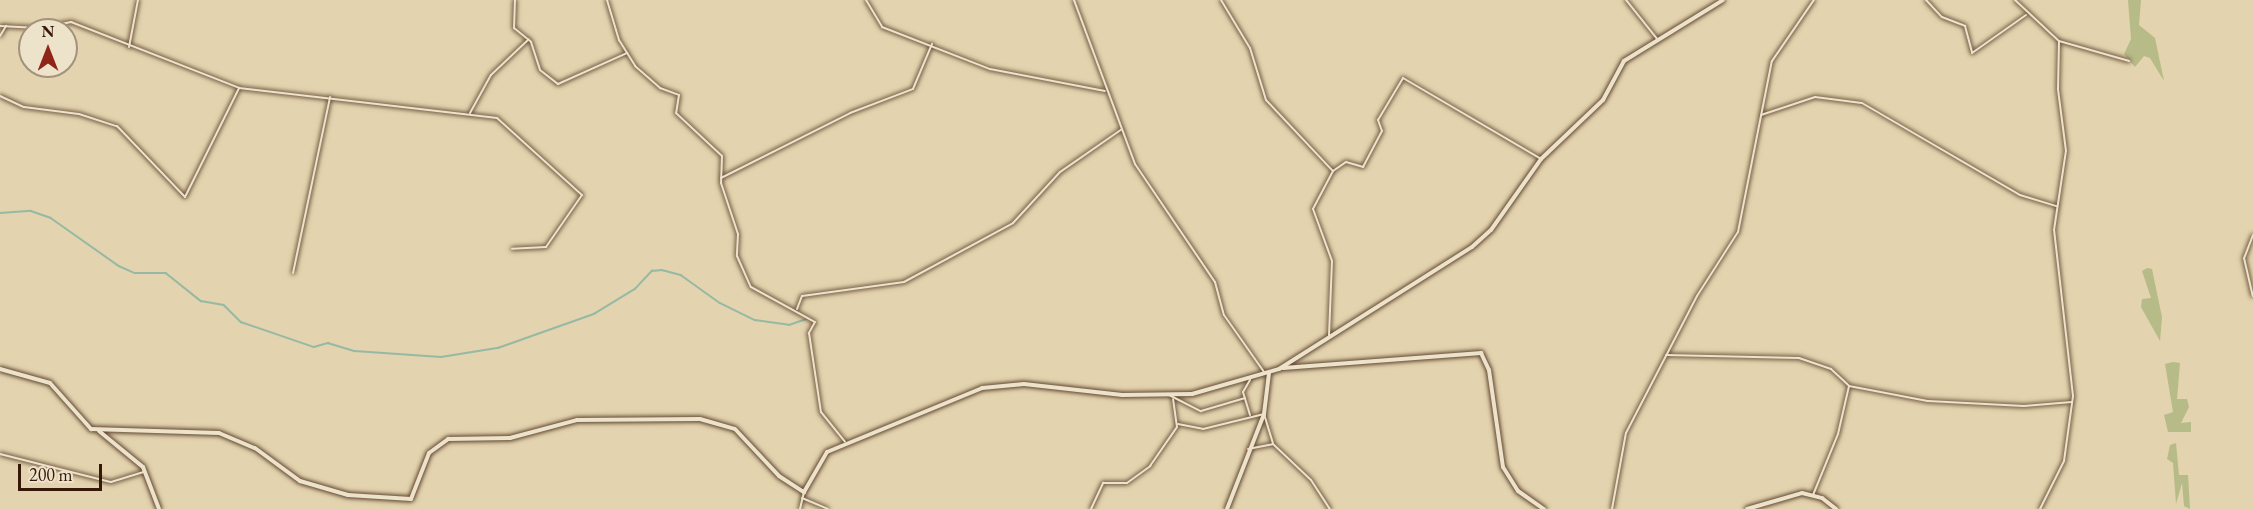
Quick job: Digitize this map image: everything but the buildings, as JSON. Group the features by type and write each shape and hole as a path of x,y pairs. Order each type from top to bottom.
{"street":[{"path":"129,46 138,0"},
{"path":"515,0 512,24 529,39 540,70 558,84 627,53"},
{"path":"608,0 627,53 649,80 679,95 677,114 722,156 721,178 738,234 736,256 751,287 762,297 796,309 815,322 809,333 821,412 845,442"},
{"path":"866,0 882,27 932,43 1001,73 1105,91"},
{"path":"1074,0 1105,91 1142,176 1215,282 1224,315 1267,373 1264,414 1248,449 1227,509"},
{"path":"1221,0 1250,48 1266,100 1333,171"},
{"path":"1626,0 1658,41"},
{"path":"1279,369 1486,236 1541,159 1603,100 1624,61 1723,0"},
{"path":"1612,509 1622,441 1666,355 1738,232 1774,58 1814,0"},
{"path":"1926,0 1942,16 1965,26 1972,53 2026,15"},
{"path":"2015,0 2026,15 2059,41 2129,61"},
{"path":"0,26 38,28 71,22 238,88 470,113 497,118 581,193 546,247 512,249"},
{"path":"0,36 6,25"},
{"path":"470,113 491,75 529,39"},
{"path":"2040,509 2064,460 2072,402 2054,230 2066,151 2058,89 2059,41"},
{"path":"721,178 850,113 912,89 932,43"},
{"path":"1329,338 1332,261 1313,209 1333,171 1346,162 1363,167 1382,131 1378,120 1403,78 1541,159"},
{"path":"0,96 24,107 79,114 117,126 185,197 238,88"},
{"path":"293,273 330,97"},
{"path":"1761,115 1815,97 1863,103 2020,195 2057,206"},
{"path":"796,309 802,296 904,282 1012,223 1060,172 1122,129"},
{"path":"2253,235 2244,258 2253,296"},
{"path":"800,509 804,492 822,456 845,442 994,385 1171,397 1250,380 1279,369 1319,361 1481,352 1489,370 1503,467 1514,487 1535,507 1545,509"},
{"path":"1666,355 1799,358 1831,369 1849,386 1965,404 2072,402"},
{"path":"0,369 50,383 81,422 98,431 146,470 159,509"},
{"path":"1250,380 1245,398 1250,416"},
{"path":"1813,495 1838,434 1849,386"},
{"path":"1171,397 1201,411 1245,398"},
{"path":"1090,509 1102,484 1127,483 1150,466 1178,424 1171,397"},
{"path":"1178,424 1203,429 1264,414"},
{"path":"1264,414 1273,444 1311,480 1330,509"},
{"path":"98,431 219,433 255,448 292,476 320,489 401,502 416,495 429,453 448,440 510,438 577,420 710,420 735,429 779,476 804,492"},
{"path":"1248,449 1273,444"},
{"path":"0,454 111,482 146,470"},
{"path":"1747,509 1774,497 1813,495 1836,509"},
{"path":"802,498 828,509"}],"green space":[{"path":"2128,0 2141,0 2139,25 2155,38 2164,81 2150,58 2144,56 2135,67 2124,54 2131,39"},
{"path":"2147,268 2152,269 2162,317 2160,341 2141,307 2142,299 2151,298 2142,271"},
{"path":"2180,363 2177,399 2187,399 2189,407 2181,423 2191,422 2191,432 2168,432 2164,415 2173,412 2165,364"},
{"path":"2176,443 2179,475 2188,475 2190,509 2184,506 2182,483 2176,504 2173,463 2167,459 2170,445"}],"waterway":[{"path":"0,213 31,211 51,218 119,266 135,273 166,273 201,301 224,305 241,322 314,347 328,343 355,351 441,357 498,348 594,314 635,289 652,271 662,270 681,275 720,303 755,320 789,325 806,319"}]}
